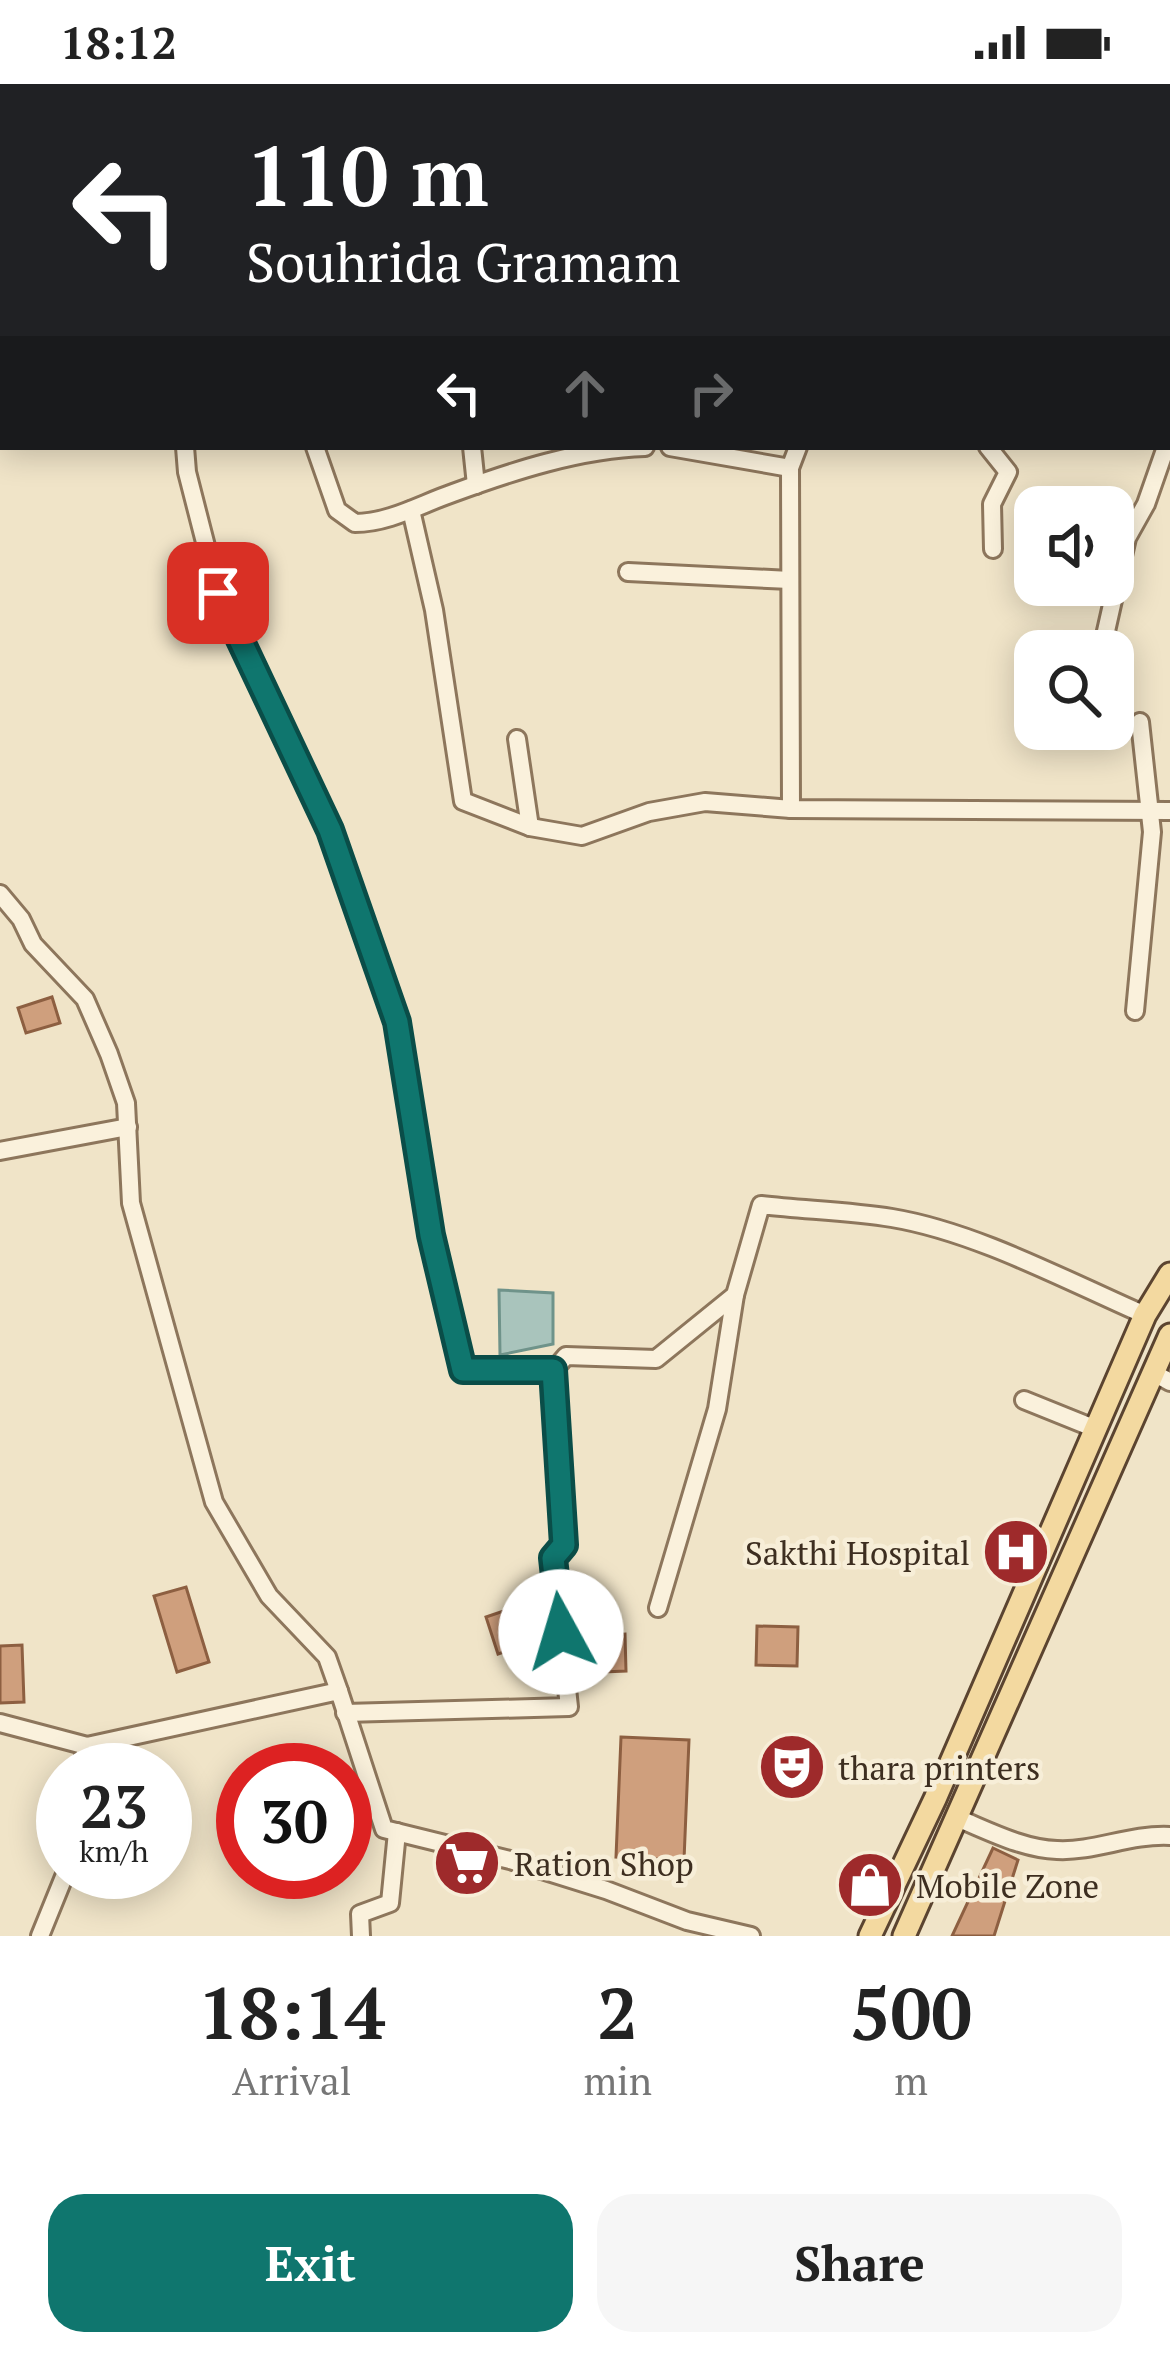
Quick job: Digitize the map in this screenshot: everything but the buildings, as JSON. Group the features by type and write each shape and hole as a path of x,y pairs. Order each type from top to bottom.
{"main road":[{"path":"870,1936 1145,1315 1170,1274"},
{"path":"904,1936 1161,1377 1170,1335"}],"street":[{"path":"184,450 218,593 330,830 397,1022 431,1235 463,1370 553,1370"},
{"path":"315,450 337,510 355,523 371,523 476,485 584,455 622,450"},
{"path":"472,450 476,485"},
{"path":"687,450 790,468"},
{"path":"791,809 790,468 796,450"},
{"path":"991,450 1009,472 992,504 994,549"},
{"path":"1106,630 1127,538 1146,504 1165,450"},
{"path":"411,509 434,610 464,801 530,827 582,836 649,812 705,802 791,809 1170,811"},
{"path":"628,572 790,580"},
{"path":"1135,1011 1152,832 1140,722"},
{"path":"517,739 530,827"},
{"path":"0,894 21,919 33,944 85,999 94,1016 126,1103 131,1203 214,1502 269,1596 327,1658 384,1829 509,1860 687,1922 752,1936"},
{"path":"0,1151 128,1127"},
{"path":"658,1608 716,1409 735,1294 761,1205 893,1218 932,1228 1145,1315"},
{"path":"345,1713 569,1706 553,1558 564,1545 553,1370 566,1356 656,1359 735,1294"},
{"path":"1024,1400 1096,1429"},
{"path":"101,1743 339,1691"},
{"path":"0,1723 76,1743"},
{"path":"957,1818 1019,1843 1057,1850 1140,1834 1170,1836"},
{"path":"361,1936 360,1914 391,1904 397,1832"},
{"path":"40,1936 55,1899"}],"water":[{"path":"499,1290 553,1293 553,1344 500,1355"}],"place":[{"name":"Sakthi Hospital","path":"1016,1552"},
{"name":"thara printers","path":"792,1767"},
{"name":"Ration Shop","path":"467,1863"},
{"name":"Mobile Zone","path":"870,1885"}],"route":[{"path":"218,593 330,830 397,1022 431,1235 463,1370 553,1370 564,1545 553,1558 561,1632"}]}
